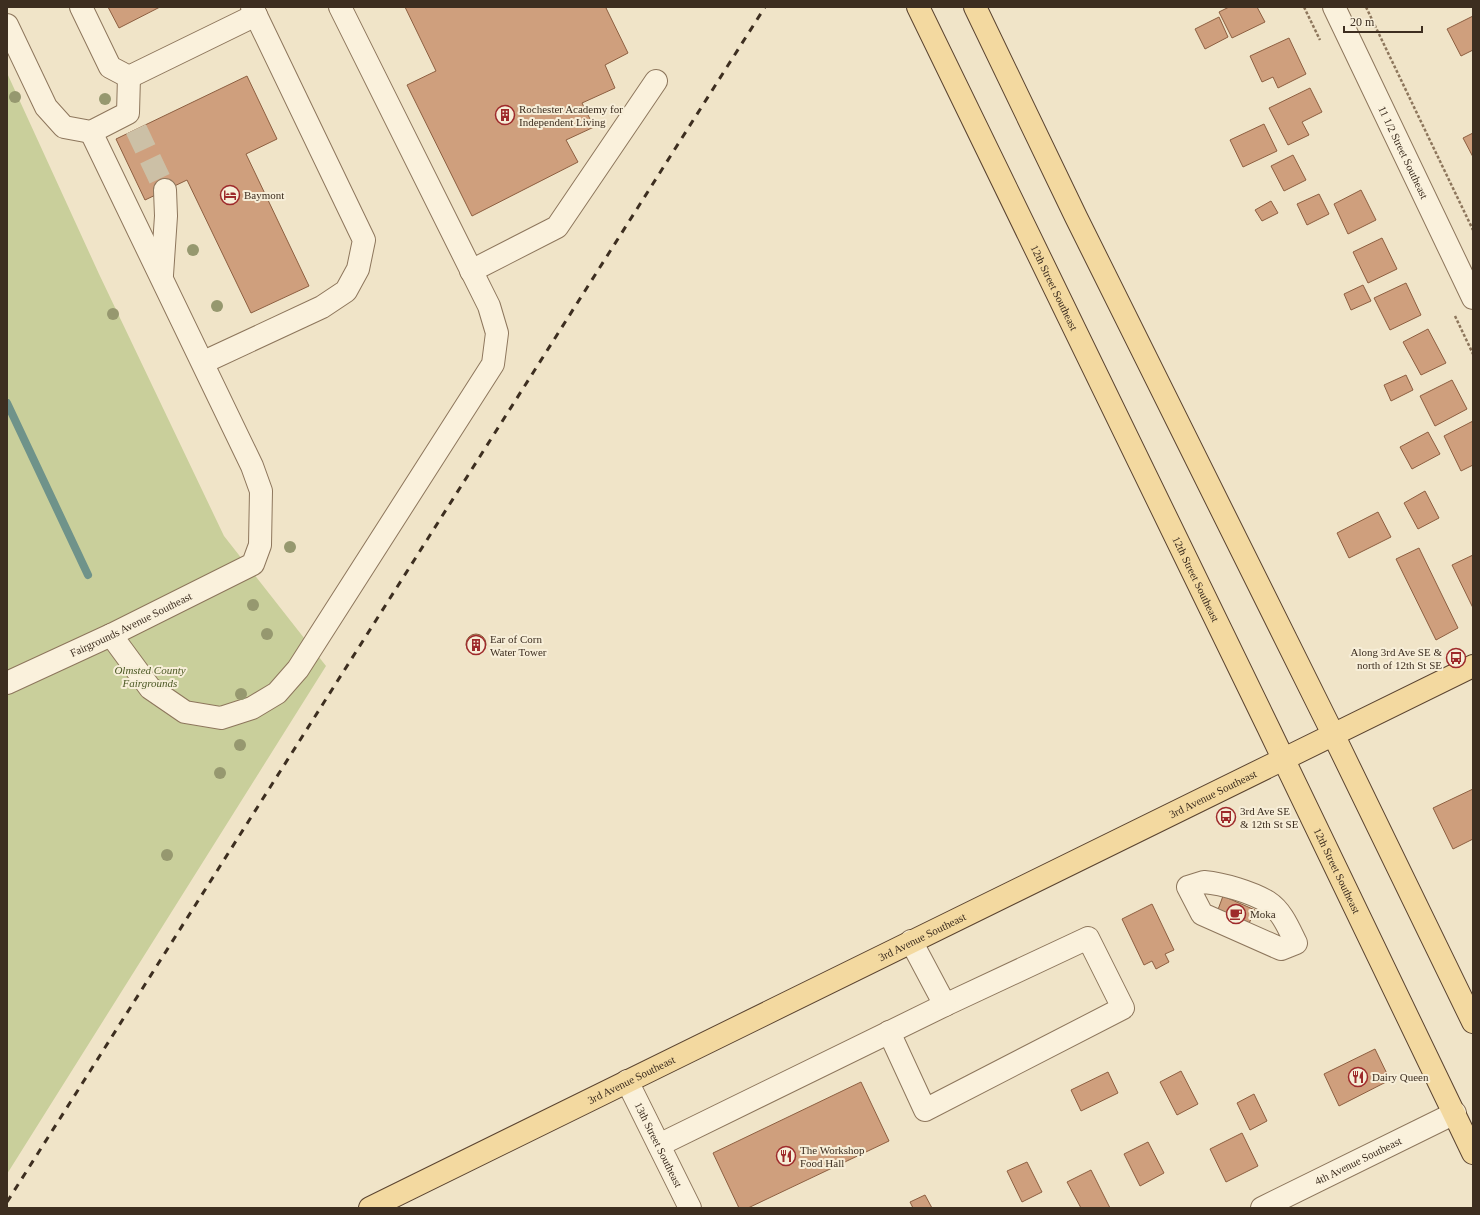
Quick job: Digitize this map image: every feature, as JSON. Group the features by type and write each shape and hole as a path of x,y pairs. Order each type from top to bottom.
{"main road":[{"name":"12th Street Southeast","path":"918,7 1473,1153"},
{"path":"975,7 1080,224 1333,734 1473,1022"},
{"name":"3rd Avenue Southeast","path":"370,1208 1283,758 1473,666"}],"street":[{"path":"81,7 110,67 129,77"},
{"path":"111,635 150,688 185,712 221,718 252,708 277,693 298,669 493,364 497,333 488,306 340,7"},
{"name":"11 1/2 Street Southeast","path":"1334,7 1473,298"},
{"path":"92,132 204,362 322,307 346,291 358,269 364,240 254,11 129,77"},
{"path":"7,25 46,107 64,127 92,132 132,121 129,77"},
{"path":"471,271 557,227 656,81"},
{"path":"162,277 166,216 165,190"},
{"name":"Fairgrounds Avenue Southeast","path":"7,683 111,635 253,564 260,545 261,491 252,466 204,362"},
{"path":"1204,882 1224,884 1269,903 1284,920 1296,943 1281,949 1202,914 1188,887 1204,882"},
{"path":"659,1144 889,1032 945,1005 1088,938 1124,1008 925,1110 889,1032"},
{"path":"911,941 945,1005"},
{"name":"13th Street Southeast","path":"627,1081 690,1208"},
{"name":"4th Avenue Southeast","path":"1262,1208 1454,1113"}],"path":[{"path":"1366,7 1473,230"}],"green space":[{"name":"Olmsted County Fairgrounds","path":"7,73 99,274 224,536 326,666 7,1174"}],"building":[{"path":"108,7 160,7 119,28"},
{"name":"Rochester Academy for Independent Living","path":"405,7 608,7 606,8 628,53 605,65 615,88 582,103 594,127 566,140 578,162 472,216 407,85 436,71"},
{"path":"1229,7 1257,7 1265,22 1232,38 1219,12"},
{"path":"1473,16 1473,50 1461,56 1447,29"},
{"path":"1219,17 1228,37 1205,49 1195,29"},
{"path":"1289,38 1306,74 1278,88 1273,77 1262,82 1250,56"},
{"name":"Baymont","path":"247,76 277,139 246,154 309,286 251,313 187,180 145,200 116,139"},
{"path":"1310,88 1322,112 1302,122 1309,135 1288,145 1269,108"},
{"path":"1264,124 1277,151 1243,167 1230,140"},
{"path":"1473,133 1473,157 1463,138"},
{"path":"1293,155 1306,180 1284,191 1271,166"},
{"path":"1361,190 1376,220 1348,234 1334,204"},
{"path":"1319,194 1329,214 1307,225 1297,204"},
{"path":"1271,201 1278,213 1262,221 1255,210"},
{"path":"1382,238 1397,269 1368,283 1353,252"},
{"path":"1406,283 1421,315 1390,330 1374,298"},
{"path":"1363,285 1371,301 1351,310 1344,294"},
{"path":"1428,329 1446,363 1421,375 1403,342"},
{"path":"1406,375 1413,390 1391,401 1384,385"},
{"path":"1452,380 1467,409 1435,426 1420,396"},
{"path":"1473,421 1473,465 1461,471 1444,436"},
{"path":"1428,432 1440,454 1412,469 1400,447"},
{"path":"1425,491 1439,518 1418,529 1404,503"},
{"path":"1378,512 1391,537 1349,558 1337,533"},
{"path":"1419,548 1458,628 1436,640 1396,559"},
{"path":"1473,555 1473,608 1452,565"},
{"name":"Ear of Corn Water Tower","path":"476,634 483,637 486,644 483,651 476,654 469,651 466,644 469,637"},
{"path":"1473,789 1473,839 1453,849 1433,808"},
{"path":"1223,896 1255,910 1247,928 1216,915"},
{"path":"1152,904 1174,950 1165,954 1169,962 1156,969 1152,961 1144,965 1122,919"},
{"path":"1375,1049 1390,1080 1339,1106 1324,1074"},
{"path":"1181,1071 1198,1104 1177,1115 1160,1082"},
{"path":"1108,1072 1118,1093 1081,1111 1071,1090"},
{"path":"861,1082 889,1141 748,1208 739,1208 713,1153"},
{"path":"1254,1094 1267,1121 1250,1130 1237,1103"},
{"path":"1242,1133 1258,1166 1226,1182 1210,1149"},
{"path":"1148,1142 1164,1173 1140,1186 1124,1154"},
{"path":"1027,1162 1042,1192 1022,1202 1007,1171"},
{"path":"1091,1170 1110,1208 1081,1208 1067,1182"},
{"path":"925,1195 932,1208 913,1208 910,1202"}],"waterway":[{"path":"7,403 88,575"}],"tunnel":[{"path":"136,129 165,190"}],"railway":[{"path":"7,1202 765,7"}],"place":[{"name":"Rochester Academy for Independent Living","path":"505,115"},
{"name":"Baymont","path":"230,195"},
{"name":"Ear of Corn Water Tower","path":"476,645"},
{"name":"Along 3rd Ave SE & north of 12th St SE","path":"1456,658"},
{"name":"3rd Ave SE & 12th St SE","path":"1226,817"},
{"name":"Moka","path":"1236,914"},
{"name":"Dairy Queen","path":"1358,1077"},
{"name":"The Workshop Food Hall","path":"786,1156"}]}
